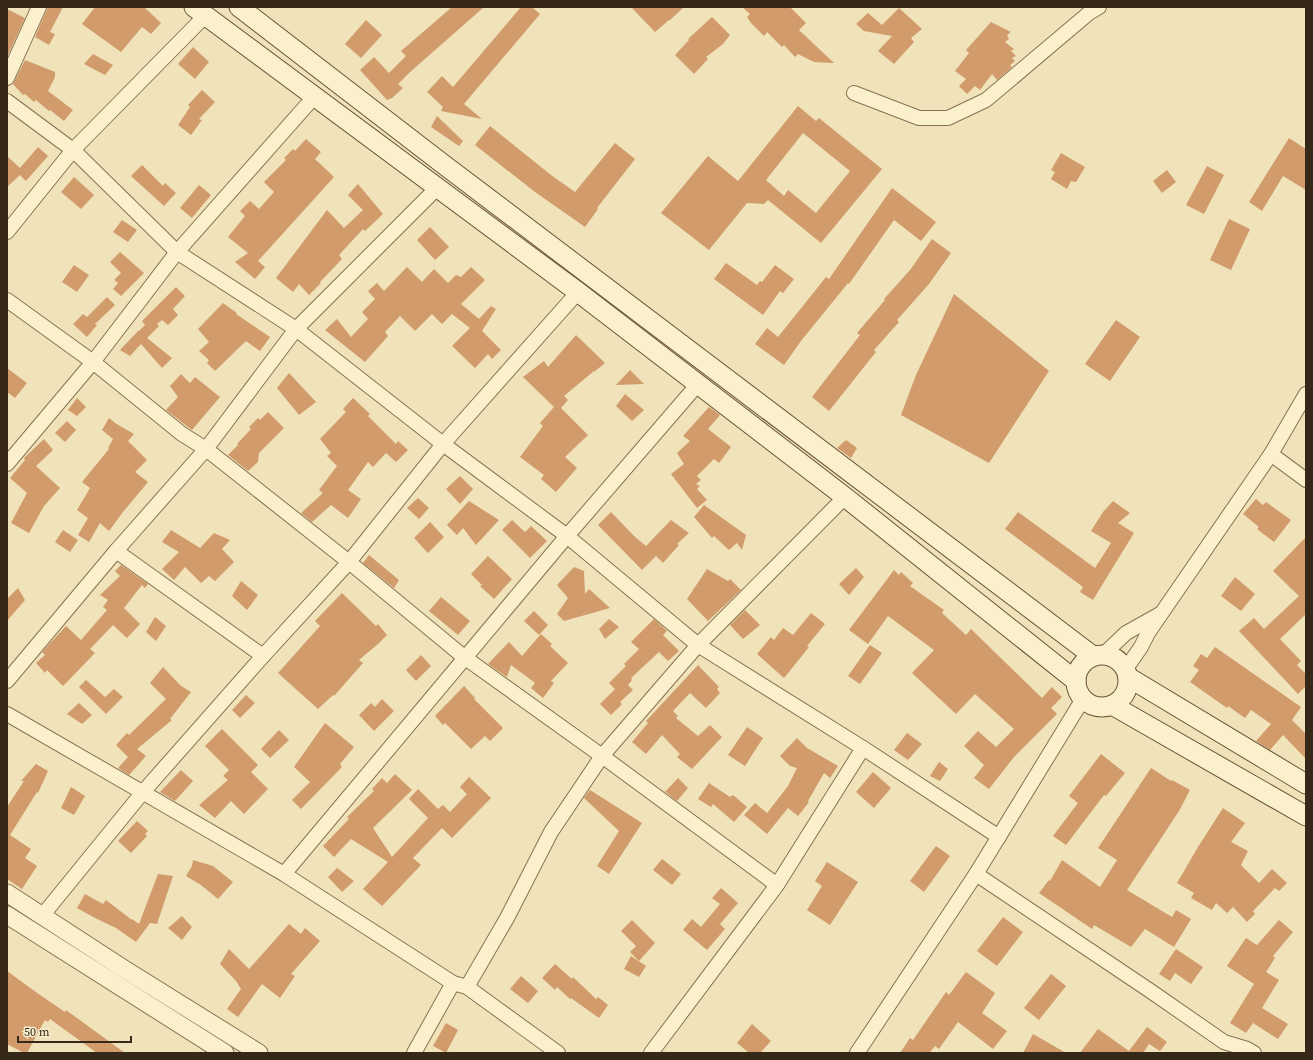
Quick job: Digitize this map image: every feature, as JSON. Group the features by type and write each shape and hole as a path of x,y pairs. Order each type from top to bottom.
{"main road":[{"path":"200,11 578,292 845,497 1079,690 1089,703 1096,706 1104,706 1112,704 1121,698 1126,688 1126,674 1120,662 1112,657 1098,655 443,164 239,7"},
{"path":"1079,690 1077,673 1080,666 1086,660 1098,655"},
{"path":"1126,674 1306,784"},
{"path":"1112,704 1306,816"}],"street":[{"path":"7,78 39,7"},
{"path":"854,93 919,118 948,118 986,100 1089,13 1099,7"},
{"path":"7,232 74,150 200,11"},
{"path":"7,464 93,362 176,252 314,97"},
{"path":"7,102 74,150 176,252 296,329 443,444 567,536 698,645 863,748 999,837"},
{"path":"7,682 116,551 206,449 296,329 438,187"},
{"path":"42,916 143,792 263,656 349,562 443,444 578,292"},
{"path":"7,300 93,362 182,434 206,449 349,562 464,657 602,756 777,885"},
{"path":"284,874 464,657 698,384"},
{"path":"1126,674 1148,633 1271,454 1306,394"},
{"path":"1271,454 1306,480"},
{"path":"467,987 507,918 551,832 602,756 698,645 845,497"},
{"path":"116,551 263,656"},
{"path":"1098,655 1126,633 1163,612"},
{"path":"857,1053 999,837 1079,690"},
{"path":"7,714 284,874 453,983 467,987 558,1053"},
{"path":"651,1053 777,885 863,748"},
{"path":"976,874 1224,1042 1247,1049 1254,1053"},
{"path":"7,893 259,1053"},
{"path":"7,915 225,1053"},
{"path":"414,1053 453,983"}],"building":[{"path":"48,7 63,7 50,32 55,34 49,45 35,37"},
{"path":"95,7 144,7 161,23 151,34 142,27 121,52 82,24"},
{"path":"452,7 484,7 409,73 398,84 403,88 392,98 387,100 360,70 374,57 389,73 406,56 401,51"},
{"path":"521,7 532,7 540,14 464,104 482,119 441,111 443,107 427,92 442,76 453,87"},
{"path":"631,7 684,7 655,32"},
{"path":"742,7 790,7 806,23 799,30 834,63 814,62 798,54 795,57 784,45 782,47 767,32 764,36 751,23 747,17 750,14"},
{"path":"899,8 922,29 911,38 914,42 894,64 878,51 892,36 864,31 856,24 868,13 882,25"},
{"path":"7,9 25,18 7,57"},
{"path":"712,17 730,35 723,44 706,57 708,59 694,74 675,55 689,40 688,39"},
{"path":"366,20 382,35 361,58 345,44"},
{"path":"991,22 1011,32 1007,35 1009,39 1005,42 1014,49 1011,51 1016,56 1012,58 1015,61 1010,65 1012,67 997,80 992,74 980,90 975,86 967,94 959,86 966,79 955,71 969,53 966,50"},
{"path":"193,47 209,62 195,79 178,64"},
{"path":"93,54 113,65 105,75 84,64"},
{"path":"25,60 55,72 55,77 48,91 73,110 64,121 36,100 34,102 25,94 23,95 13,84"},
{"path":"202,90 215,102 199,119 202,120 191,135 178,125 190,107 188,105"},
{"path":"798,106 816,121 819,118 882,169 821,243 768,200 764,204 747,203 709,250 661,213 708,156 738,181","holes":["803,133 850,171 816,213 788,190 784,196 766,180"]},
{"path":"437,116 463,141 459,146 431,127"},
{"path":"490,126 551,175 575,192 615,143 635,159 597,208 598,209 585,227 535,192 475,145"},
{"path":"1289,138 1306,149 1306,190 1283,176 1262,211 1249,202"},
{"path":"306,139 321,152 315,159 334,177 258,261 265,267 255,279 235,262 248,253 228,237 245,216 240,211 250,201 259,209 274,192 264,182 286,160 284,158 293,149 295,151"},
{"path":"38,147 48,156 26,181 20,175 7,187 7,156 20,168"},
{"path":"1061,153 1085,167 1076,182 1071,181 1067,189 1051,179 1055,172 1051,170"},
{"path":"142,165 163,186 165,183 176,193 164,206 131,176"},
{"path":"1207,166 1224,175 1204,214 1186,205"},
{"path":"1167,170 1176,182 1162,193 1153,181"},
{"path":"74,177 94,195 81,209 61,192"},
{"path":"358,184 383,214 365,231 363,229 339,255 342,259 309,295 299,284 293,292 276,278 327,210 344,228 363,210 348,195"},
{"path":"199,185 211,195 192,218 180,208"},
{"path":"892,188 936,222 921,241 894,220 849,284 848,283 801,341 784,365 755,344 767,328 778,337 826,277 829,279"},
{"path":"1229,219 1250,229 1231,270 1210,260"},
{"path":"122,220 137,230 128,242 113,232"},
{"path":"430,227 449,247 435,260 417,240"},
{"path":"932,239 951,253 929,284 897,320 899,322 874,350 876,352 829,411 812,397 860,335 857,333 885,300 884,299 910,270"},
{"path":"120,252 144,273 121,296 113,289 118,283 114,280 121,273 110,262"},
{"path":"726,263 757,285 760,281 762,282 775,265 794,279 783,293 780,291 763,315 714,279"},
{"path":"74,265 89,275 77,292 62,282"},
{"path":"407,267 422,282 434,269 448,283 456,275 461,277 471,267 485,280 461,304 479,319 491,306 496,309 482,331 501,350 492,359 488,354 475,368 452,346 470,328 452,314 442,324 432,314 415,331 400,316 385,332 388,336 365,362 325,330 337,319 351,337 368,319 362,312 375,299 368,291 377,283 384,291"},
{"path":"176,287 185,296 173,309 178,315 168,325 162,320 157,324 159,326 147,338 172,358 162,368 141,344 130,356 120,350 145,325 142,321"},
{"path":"954,294 1049,371 989,463 901,415 916,375"},
{"path":"107,297 115,305 95,324 97,325 87,337 73,324 83,314 87,317"},
{"path":"223,303 237,313 236,314 270,337 260,351 246,341 215,371 207,363 209,360 199,351 209,342 198,329"},
{"path":"1116,320 1140,337 1110,381 1085,364"},
{"path":"576,335 605,363 564,396 568,400 561,408 588,435 565,457 577,468 556,492 541,479 544,475 520,457 543,426 540,423 554,407 523,377 544,361 548,367"},
{"path":"7,368 27,383 15,398 7,392"},
{"path":"630,370 644,384 616,385"},
{"path":"289,373 316,402 299,415 277,388"},
{"path":"181,374 190,383 195,377 220,397 192,430 166,410 178,397 170,386"},
{"path":"625,394 644,410 632,421 616,406"},
{"path":"77,398 86,407 77,416 68,410"},
{"path":"353,398 370,414 368,416 396,444 398,441 408,450 396,462 386,453 373,467 368,462 348,490 361,499 348,518 331,505 312,522 301,513 323,493 319,490 337,466 327,456 331,453 320,439 346,412 343,409"},
{"path":"709,407 720,415 708,429 731,447 719,463 714,459 697,476 701,480 696,484 700,486 697,489 707,500 697,508 671,474 684,464 677,453 690,441 683,436"},
{"path":"268,412 284,428 259,453 258,462 248,471 228,455 251,429 249,427 258,418 260,420"},
{"path":"109,418 134,434 128,441 147,460 135,472 148,482 109,531 100,523 89,542 78,535 88,518 77,510 90,488 82,482 109,449 108,448 113,439 102,430"},
{"path":"67,421 76,430 65,442 55,433"},
{"path":"44,439 53,450 36,466 60,488 44,506 29,533 11,523 27,493 10,478 25,460 24,458"},
{"path":"846,440 857,448 851,458 837,448"},
{"path":"460,476 473,489 460,504 446,489"},
{"path":"418,498 429,508 419,519 407,508"},
{"path":"1256,499 1263,505 1266,502 1291,520 1274,542 1257,529 1259,527 1243,514"},
{"path":"469,501 499,520 476,545 463,528 457,535 447,525"},
{"path":"1113,501 1130,513 1118,523 1134,533 1093,600 1080,592 1083,587 1005,529 1018,512 1095,568 1111,543 1091,531 1103,512"},
{"path":"704,505 746,535 742,550 737,543 729,550 714,536 712,538 694,517"},
{"path":"611,512 646,546 671,520 689,533 677,544 679,545 663,563 656,556 642,570 598,525"},
{"path":"512,520 525,532 531,526 547,541 530,558 502,530"},
{"path":"430,522 444,537 428,553 414,538"},
{"path":"63,530 78,540 70,552 55,542"},
{"path":"171,530 200,548 214,533 230,540 222,549 234,562 215,581 209,576 201,583 185,567 174,580 162,569 179,552 162,542"},
{"path":"1306,537 1306,614 1280,639 1301,661 1297,665 1306,674 1306,686 1298,694 1239,631 1254,618 1264,629 1299,596 1273,571"},
{"path":"369,555 399,580 394,588 363,563"},
{"path":"488,556 512,579 494,599 480,586 482,585 471,574"},
{"path":"121,565 148,584 145,588 142,585 124,608 140,624 127,638 113,625 90,649 95,653 63,686 47,670 45,673 36,663 45,655 42,652 66,626 81,640 107,610 103,607 108,600 100,595 120,576 115,571"},
{"path":"574,567 584,571 585,594 589,589 610,608 564,621 557,614 568,598 557,585"},
{"path":"856,568 864,577 849,595 839,584"},
{"path":"707,569 728,581 730,579 741,590 708,621 687,599"},
{"path":"894,570 899,575 901,572 913,583 910,586 944,610 942,613 966,635 971,629 1042,698 1052,687 1062,697 1051,708 1057,714 1014,757 989,789 974,778 984,765 964,746 978,731 996,747 1014,729 975,694 956,714 912,673 934,650 888,616 868,644 849,630"},
{"path":"1235,577 1255,594 1241,611 1221,596"},
{"path":"241,581 258,595 247,610 232,596"},
{"path":"18,588 25,600 7,621 7,599"},
{"path":"342,593 376,626 378,624 387,635 359,660 363,663 334,696 333,695 318,709 278,673 320,626 315,621"},
{"path":"441,597 470,621 458,635 429,611"},
{"path":"745,610 760,625 743,639 730,625"},
{"path":"534,611 548,625 539,635 524,621"},
{"path":"811,613 825,624 784,678 757,654 771,637 774,640 783,628 793,635"},
{"path":"155,617 166,626 156,641 146,632"},
{"path":"609,619 619,627 605,639 599,629"},
{"path":"654,619 667,631 663,635 679,651 668,661 659,652 631,678 632,680 628,685 633,690 620,702 622,704 611,715 600,704 615,689 609,683 626,666 624,664 639,649 631,642"},
{"path":"541,634 552,644 550,646 568,663 551,681 554,683 543,698 531,688 535,683 511,665 507,677 488,664 509,642 522,656"},
{"path":"870,645 882,653 860,684 848,676"},
{"path":"1215,647 1301,707 1292,720 1306,734 1306,759 1283,735 1270,750 1256,741 1271,724 1251,710 1245,718 1228,706 1227,708 1190,682 1199,670 1193,666 1201,654 1207,658"},
{"path":"421,655 431,666 416,681 406,670"},
{"path":"698,665 719,687 717,689 720,693 706,708 690,693 673,711 678,716 676,718 698,736 710,725 722,737 692,769 677,757 680,754 662,735 646,754 632,742 648,723 646,721"},
{"path":"163,667 181,686 191,692 170,719 172,720 137,749 146,756 129,775 118,768 128,757 116,745 127,733 129,735 166,699 150,683"},
{"path":"86,680 105,697 114,689 123,697 106,714 79,687"},
{"path":"464,686 475,698 474,699 503,728 490,741 485,736 471,749 445,723 443,725 435,716"},
{"path":"246,695 255,703 240,718 232,710"},
{"path":"382,699 394,711 374,731 359,715 371,703 375,707"},
{"path":"79,703 92,715 82,724 67,714"},
{"path":"325,723 354,747 340,764 342,767 301,809 292,800 310,782 294,767"},
{"path":"747,727 763,738 745,766 728,755"},
{"path":"222,729 258,765 251,772 268,789 244,814 231,801 215,818 199,805 228,780 223,776 229,770 205,746"},
{"path":"279,730 289,740 270,758 261,749"},
{"path":"907,733 922,744 908,760 894,750"},
{"path":"797,738 807,748 838,766 830,778 824,773 808,801 809,802 798,816 788,808 767,834 744,815 755,803 767,813 788,786 797,768 790,766 780,756"},
{"path":"1101,754 1125,773 1106,796 1104,795 1066,845 1053,836 1078,803 1069,796"},
{"path":"939,762 948,769 940,781 930,776"},
{"path":"36,764 48,771 38,793 37,792 10,835 31,849 25,858 37,866 22,889 7,879 7,807 24,781 21,781"},
{"path":"1151,768 1171,781 1172,780 1190,790 1179,811 1127,890 1172,917 1176,910 1191,919 1174,947 1145,929 1131,947 1094,925 1092,929 1039,893 1049,880 1050,881 1062,860 1100,887 1117,860 1098,848"},
{"path":"181,770 193,781 175,801 160,792"},
{"path":"873,772 891,788 874,808 856,792"},
{"path":"395,774 412,790 373,828 392,857 428,818 409,799 418,789 438,809 443,805 450,812 467,794 460,787 469,777 491,798 452,838 442,828 413,858 421,865 382,906 363,889 388,862 351,839 334,857 323,846 349,819 347,817 374,791 372,789 382,778 387,783"},
{"path":"678,778 688,788 677,801 665,792"},
{"path":"709,783 730,797 733,795 747,807 734,822 713,804 711,807 698,799"},
{"path":"71,787 85,796 74,815 61,808"},
{"path":"590,790 642,823 609,874 597,866 619,831 584,798"},
{"path":"1223,808 1245,823 1231,842 1248,851 1241,865 1259,883 1272,869 1287,883 1279,891 1275,888 1253,911 1255,914 1247,922 1233,907 1227,913 1216,903 1212,910 1191,898 1194,893 1177,883"},
{"path":"137,821 148,831 145,834 147,836 131,853 118,841"},
{"path":"936,846 950,856 924,892 910,881"},
{"path":"662,859 681,874 672,885 653,870"},
{"path":"193,860 213,866 233,882 218,899 201,885 186,876 192,866"},
{"path":"827,862 858,882 830,925 807,910 822,886 815,881"},
{"path":"337,868 354,881 342,892 328,877"},
{"path":"158,874 173,876 157,924 150,923 136,942 116,928 77,908 85,894 103,904 106,900 139,924"},
{"path":"721,888 738,903 720,924 725,929 707,950 683,930 692,919 701,927 720,904 712,898"},
{"path":"182,916 192,927 182,940 168,928"},
{"path":"1003,917 1023,932 997,966 977,951"},
{"path":"632,920 655,943 639,961 630,952 636,946 621,931"},
{"path":"1279,920 1293,932 1273,956 1275,958 1266,972 1279,980 1262,1008 1288,1024 1278,1039 1253,1023 1246,1033 1230,1023 1254,984 1227,966 1246,938 1257,945"},
{"path":"289,924 301,934 305,928 320,941 291,974 295,976 280,998 262,984 238,1017 227,1009 241,989 236,981 220,964 229,949 249,969"},
{"path":"1176,949 1203,967 1191,984 1175,973 1170,981 1159,974"},
{"path":"631,956 646,966 639,977 624,969"},
{"path":"555,964 572,979 573,977 596,999 598,997 608,1005 599,1018 571,998 570,999 557,987 555,990 542,978"},
{"path":"7,971 65,1012 66,1010 125,1053 97,1053 50,1019 48,1022 45,1020 27,1053 24,1053 7,1044"},
{"path":"966,972 995,993 982,1013 1007,1031 993,1049 958,1022 939,1049 935,1046 930,1052 931,1053 900,1053 910,1038 913,1040 946,992 949,995"},
{"path":"1051,974 1066,986 1039,1020 1024,1008"},
{"path":"521,976 538,991 528,1003 510,989"},
{"path":"446,1023 458,1030 446,1053 433,1046"},
{"path":"752,1024 771,1041 760,1053 749,1053 737,1043"},
{"path":"1147,1027 1167,1042 1160,1051 1149,1044 1143,1053 1080,1053 1098,1029 1129,1051"},
{"path":"1033,1034 1066,1053 1023,1053"}]}
